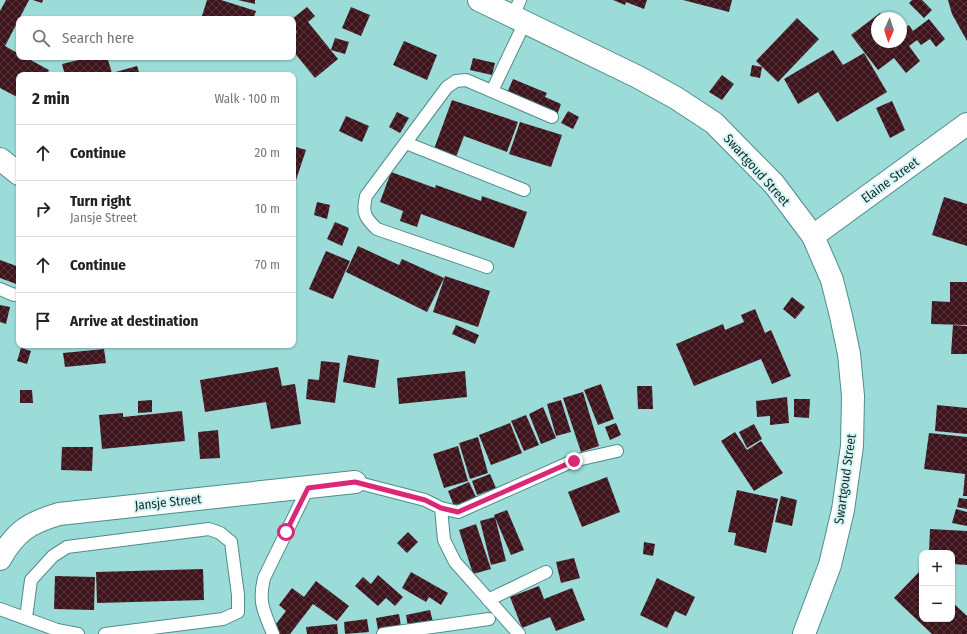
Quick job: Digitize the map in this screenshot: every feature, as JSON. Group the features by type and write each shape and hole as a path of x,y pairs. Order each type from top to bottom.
{"street":[{"name":"Swartgoud Street","path":"480,0 519,13 676,98 714,123 774,184 813,236 832,280 849,354 853,396 852,446 843,510 830,565 804,634"},
{"name":"Elaine Street","path":"813,236 967,124"},
{"path":"0,159 16,172"},
{"name":"Jansje Street","path":"0,559 17,534 35,521 59,514 355,482"}],"lane":[{"path":"492,91 519,13"},
{"path":"487,267 377,229 366,220 364,207 366,196 447,87 456,81 466,80 552,117"},
{"path":"406,143 524,190"},
{"path":"0,290 16,295"},
{"path":"355,482 425,500 441,508 458,512 574,461 617,451"},
{"path":"273,634 261,604 261,591 264,578 308,488"},
{"path":"441,508 444,540 455,562 519,634"},
{"path":"26,618 31,580 53,556 67,547 209,529 220,533 231,542 238,595 238,612 223,619 105,634"},
{"path":"488,600 546,572"},
{"path":"0,609 57,630 78,634"},
{"path":"383,634 489,619"}],"building":[{"path":"6,0 29,0 21,16 16,16 16,25 5,46 16,52 16,60 31,60 49,70 48,72 16,72 16,96 0,88 0,11"},
{"path":"33,0 43,0 42,3"},
{"path":"207,0 221,0 256,11 254,16 202,16"},
{"path":"238,0 255,0 255,4"},
{"path":"613,0 647,0 644,9 626,2 625,5"},
{"path":"683,0 732,0 729,12"},
{"path":"912,0 922,0 932,10 924,18 909,3"},
{"path":"948,0 967,0 967,41 952,14"},
{"path":"307,7 315,16 308,22 338,59 315,78 296,55 296,16"},
{"path":"351,7 370,15 361,36 342,28"},
{"path":"797,18 819,39 778,82 756,61"},
{"path":"929,19 945,39 936,47 930,39 921,45 917,40 909,46 920,61 906,73 894,58 878,70 851,35 871,20 871,48 907,48 907,26 909,25 913,31"},
{"path":"335,38 349,42 345,54 331,50"},
{"path":"404,41 437,55 427,80 393,65"},
{"path":"833,50 843,65 864,53 887,92 837,122 818,92 798,104 784,79"},
{"path":"473,58 495,63 492,75 470,70"},
{"path":"79,60 108,60 112,72 64,72 62,64"},
{"path":"752,65 762,67 760,78 750,76"},
{"path":"137,66 139,72 116,72"},
{"path":"722,75 734,84 722,100 709,92"},
{"path":"513,79 547,93 545,97 561,104 557,115 507,93"},
{"path":"452,100 518,122 507,152 464,136 456,157 434,149"},
{"path":"892,101 905,130 890,138 876,108"},
{"path":"568,111 579,117 573,129 561,123"},
{"path":"397,112 409,118 400,133 389,127"},
{"path":"346,116 369,126 362,142 339,131"},
{"path":"520,122 562,135 551,167 509,154"},
{"path":"296,147 306,150 296,180"},
{"path":"391,172 435,188 436,185 481,201 482,196 527,212 514,248 421,214 417,227 400,221 403,211 380,202"},
{"path":"944,197 967,204 967,246 932,235"},
{"path":"317,202 330,205 327,219 314,215"},
{"path":"335,222 349,228 342,246 327,239"},
{"path":"358,246 399,265 402,259 444,278 427,312 346,272"},
{"path":"326,251 350,261 333,299 309,289"},
{"path":"0,260 16,266 16,284 0,278"},
{"path":"445,276 490,291 478,327 433,312"},
{"path":"950,282 967,282 967,325 931,324 932,301 950,302"},
{"path":"792,297 805,307 795,319 783,309"},
{"path":"0,305 10,307 6,324 0,322"},
{"path":"755,309 765,333 771,330 791,376 772,384 761,359 694,386 676,344 723,324 725,330 744,322 741,315"},
{"path":"456,325 479,335 475,344 452,334"},
{"path":"953,325 967,326 967,354 951,354"},
{"path":"21,348 31,351 27,364 17,361"},
{"path":"104,349 106,363 65,367 63,353"},
{"path":"348,355 379,360 375,388 343,382"},
{"path":"321,361 340,363 335,403 306,399 308,379 319,380"},
{"path":"278,367 282,386 295,384 301,424 271,429 266,402 205,412 200,380"},
{"path":"465,371 467,397 399,404 397,378"},
{"path":"601,384 614,419 598,425 584,390"},
{"path":"637,386 652,386 653,409 638,409"},
{"path":"20,390 32,390 33,403 20,403"},
{"path":"583,392 599,446 581,452 563,398"},
{"path":"787,397 789,423 770,425 770,416 757,417 756,401"},
{"path":"794,399 810,399 809,418 794,417"},
{"path":"152,400 152,412 138,413 138,401"},
{"path":"561,400 571,432 556,436 547,404"},
{"path":"937,405 967,408 967,434 935,431"},
{"path":"543,407 556,438 541,444 529,414"},
{"path":"182,411 185,441 102,449 99,415 123,413 123,417"},
{"path":"526,415 539,445 524,451 511,421"},
{"path":"510,423 522,453 491,465 479,435"},
{"path":"616,423 621,435 610,440 605,427"},
{"path":"754,424 762,439 747,448 739,432"},
{"path":"218,430 220,458 200,459 198,432"},
{"path":"735,432 747,450 761,441 783,473 754,491 721,441"},
{"path":"929,433 967,437 967,496 963,496 965,474 924,469"},
{"path":"478,437 488,473 470,479 459,443"},
{"path":"458,446 468,481 444,488 433,454"},
{"path":"62,447 93,447 92,471 61,470"},
{"path":"490,474 496,488 477,495 472,481"},
{"path":"607,477 620,512 582,527 568,492"},
{"path":"469,482 476,497 454,506 448,491"},
{"path":"737,490 778,499 766,553 734,545 736,533 728,532"},
{"path":"781,496 797,500 792,526 775,522"},
{"path":"959,498 967,499 967,509 957,507"},
{"path":"956,509 967,512 967,526 952,523"},
{"path":"507,510 524,550 511,555 494,515"},
{"path":"495,517 506,561 491,565 480,521"},
{"path":"476,524 491,569 473,574 459,530"},
{"path":"930,529 967,531 967,565 955,564 955,550 929,550"},
{"path":"408,532 418,542 407,553 397,543"},
{"path":"644,542 655,544 653,556 643,554"},
{"path":"574,558 580,578 561,583 556,562"},
{"path":"203,569 204,600 97,603 96,572"},
{"path":"411,572 448,593 441,605 429,597 426,602 402,588"},
{"path":"919,572 919,622 894,598"},
{"path":"378,575 403,597 395,606 386,598 378,606 355,586 363,577 371,584"},
{"path":"55,576 95,577 94,610 54,609"},
{"path":"657,578 695,597 686,616 675,611 667,628 640,615"},
{"path":"316,581 349,606 337,621 313,604 290,634 280,634 273,628 286,611 279,605 292,588 304,597"},
{"path":"539,586 544,599 572,588 585,620 556,631 550,617 522,628 510,597"},
{"path":"955,605 967,616 967,634 932,634 919,622 955,622"},
{"path":"430,610 433,622 408,627 406,615"},
{"path":"399,614 401,626 378,630 376,618"},
{"path":"367,619 369,632 345,634 344,622"},
{"path":"337,624 338,634 307,634 306,627"}],"route":[{"path":"286,532 308,488 355,482 425,500 441,508 458,512 574,461"}]}
